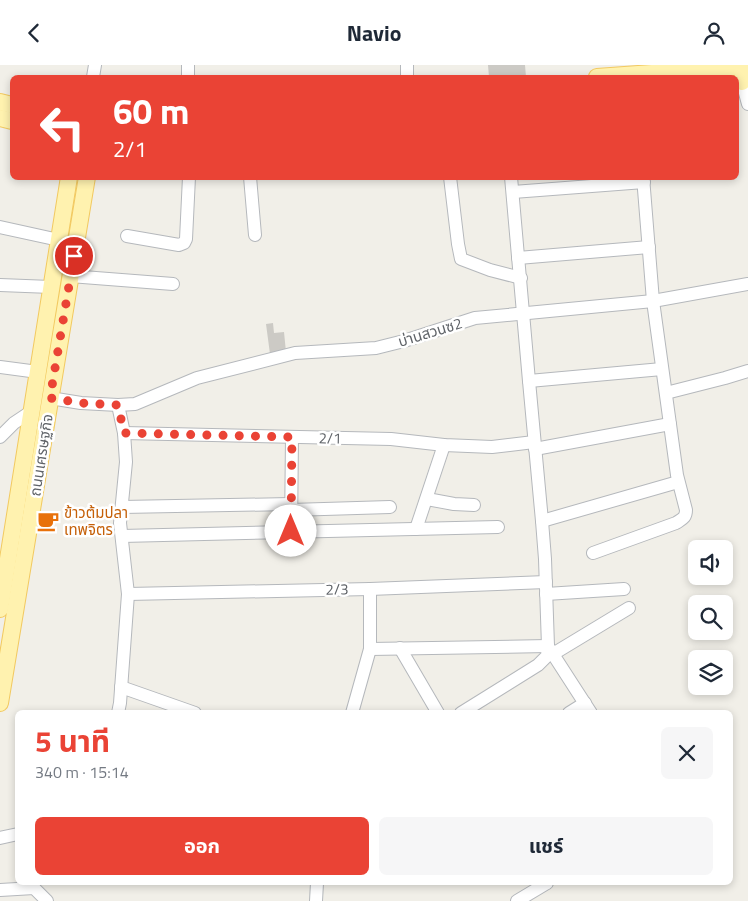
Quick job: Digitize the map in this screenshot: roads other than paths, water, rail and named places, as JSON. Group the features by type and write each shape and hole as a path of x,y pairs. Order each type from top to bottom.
{"main road":[{"path":"608,75 635,70 744,74"},
{"name":"ถนนเศรษฐกิจ","path":"0,609 69,180"},
{"name":"ถนนเศรษฐกิจ","path":"0,703 86,180"}],"street":[{"path":"744,74 748,104"},
{"path":"127,236 179,245 184,243 186,239 189,180"},
{"path":"250,180 255,235"},
{"path":"450,180 461,259 490,270 521,278"},
{"path":"512,180 542,521 550,650 588,708"},
{"path":"513,192 643,180 653,301 678,482 686,510 684,518 676,523 593,553"},
{"path":"0,227 59,240"},
{"path":"518,258 649,247"},
{"path":"70,276 173,284"},
{"name":"บ่านสวนซ2","path":"50,398 81,403 135,404 197,378 295,353 376,348 475,318 653,301 748,284"},
{"path":"0,285 51,287"},
{"path":"0,367 38,372"},
{"path":"529,381 662,369"},
{"path":"666,393 748,371"},
{"path":"118,405 124,433 126,462 120,523 128,594 118,710"},
{"path":"0,437 14,423 32,411"},
{"name":"2/1","path":"124,433 391,439 444,445 492,447 535,446 670,424"},
{"path":"291,531 292,437"},
{"path":"416,529 444,445"},
{"path":"542,521 678,482"},
{"path":"427,499 454,504 474,505"},
{"path":"122,507 390,507"},
{"path":"122,536 498,527"},
{"path":"353,710 370,649 370,589"},
{"name":"2/3","path":"128,594 370,589 624,589"},
{"path":"370,649 550,650 629,608"},
{"path":"400,648 436,710"},
{"path":"466,710 538,665 550,650"},
{"path":"121,687 186,710"},
{"path":"0,838 15,836"},
{"path":"316,901 317,885"},
{"path":"517,901 528,887"},
{"path":"0,890 34,888 47,901"}],"place":[{"name":"ข้าวต้มปลา เทพจิตร","path":"48,521"}]}
